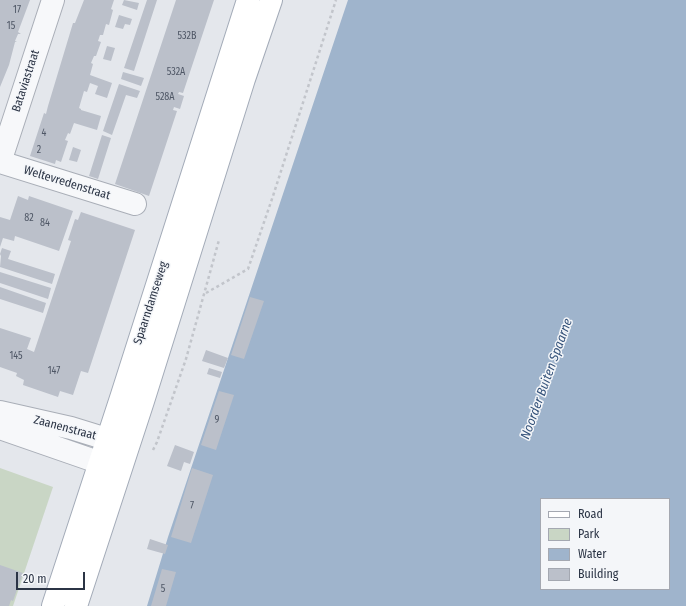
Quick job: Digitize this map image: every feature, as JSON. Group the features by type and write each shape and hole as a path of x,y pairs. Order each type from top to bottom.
{"main road":[{"name":"Spaarndamseweg","path":"53,606 108,440 248,0"},
{"name":"Spaarndamseweg","path":"76,606 129,446 244,79 271,0"}],"street":[{"name":"Bataviastraat","path":"0,162 53,0"},
{"name":"Weltevredenstraat","path":"0,162 135,204"},
{"name":"Zaanenstraat","path":"0,412 71,428 129,446"},
{"name":"Zaanenstraat","path":"0,428 100,464 121,470"}],"path":[{"path":"205,293 248,269 336,0"}],"green space":[{"path":"0,468 53,487 13,606 0,606"}],"water":[{"name":"Noorder Buiten Spaarne","path":"348,0 686,0 686,606 147,606 168,537"}],"building":[{"path":"0,0 30,0 18,32 21,34 18,34 15,41 17,42 15,42 9,65 0,87"},
{"path":"84,0 114,0 109,25 106,24 103,35 100,35 98,41 101,42 96,56 94,56 91,63 93,64 90,75 112,83 107,98 95,94 98,86 90,83 87,92 84,91 79,108 101,116 97,130 74,123 70,134 68,133 65,140 68,141 61,162 56,160 55,164 30,156 44,113 46,114 73,23 75,23"},
{"path":"124,0 139,3 137,10 122,5"},
{"path":"147,0 157,0 134,71 124,68"},
{"path":"176,0 214,0 183,93 179,92 178,94 184,96 180,109 174,107 173,110 177,111 149,196 115,184"},
{"path":"119,15 132,19 130,25 125,24 123,29 115,27"},
{"path":"107,46 115,48 111,61 103,59"},
{"path":"123,72 144,78 141,86 121,79"},
{"path":"119,84 140,91 137,98 126,95 112,135 103,131"},
{"path":"102,135 111,138 98,179 89,176"},
{"path":"73,147 81,150 77,162 69,160"},
{"path":"18,196 28,200 29,196 73,211 59,251 15,236 14,241 3,238 0,247 0,217 10,220"},
{"path":"81,212 135,230 88,373 81,371 73,395 60,391 58,397 23,385 24,380 16,376 17,373 0,367 0,328 31,338 27,349 34,352 71,241 68,240 75,219 78,220"},
{"path":"2,248 11,251 8,259 55,274 52,284 0,267 0,254"},
{"path":"0,272 51,288 48,299 0,283"},
{"path":"0,287 46,303 43,313 0,299"},
{"path":"250,297 264,301 244,359 231,355"},
{"path":"206,350 228,358 224,368 202,361"},
{"path":"209,368 222,372 220,378 207,374"},
{"path":"219,391 234,395 216,450 201,445"},
{"path":"175,445 194,452 190,464 184,462 181,471 167,466"},
{"path":"192,468 213,475 191,543 171,537"},
{"path":"150,539 168,545 165,554 147,549"},
{"path":"0,565 23,573 13,601 11,600 9,606 0,606"},
{"path":"162,569 176,572 166,606 151,606"}]}
